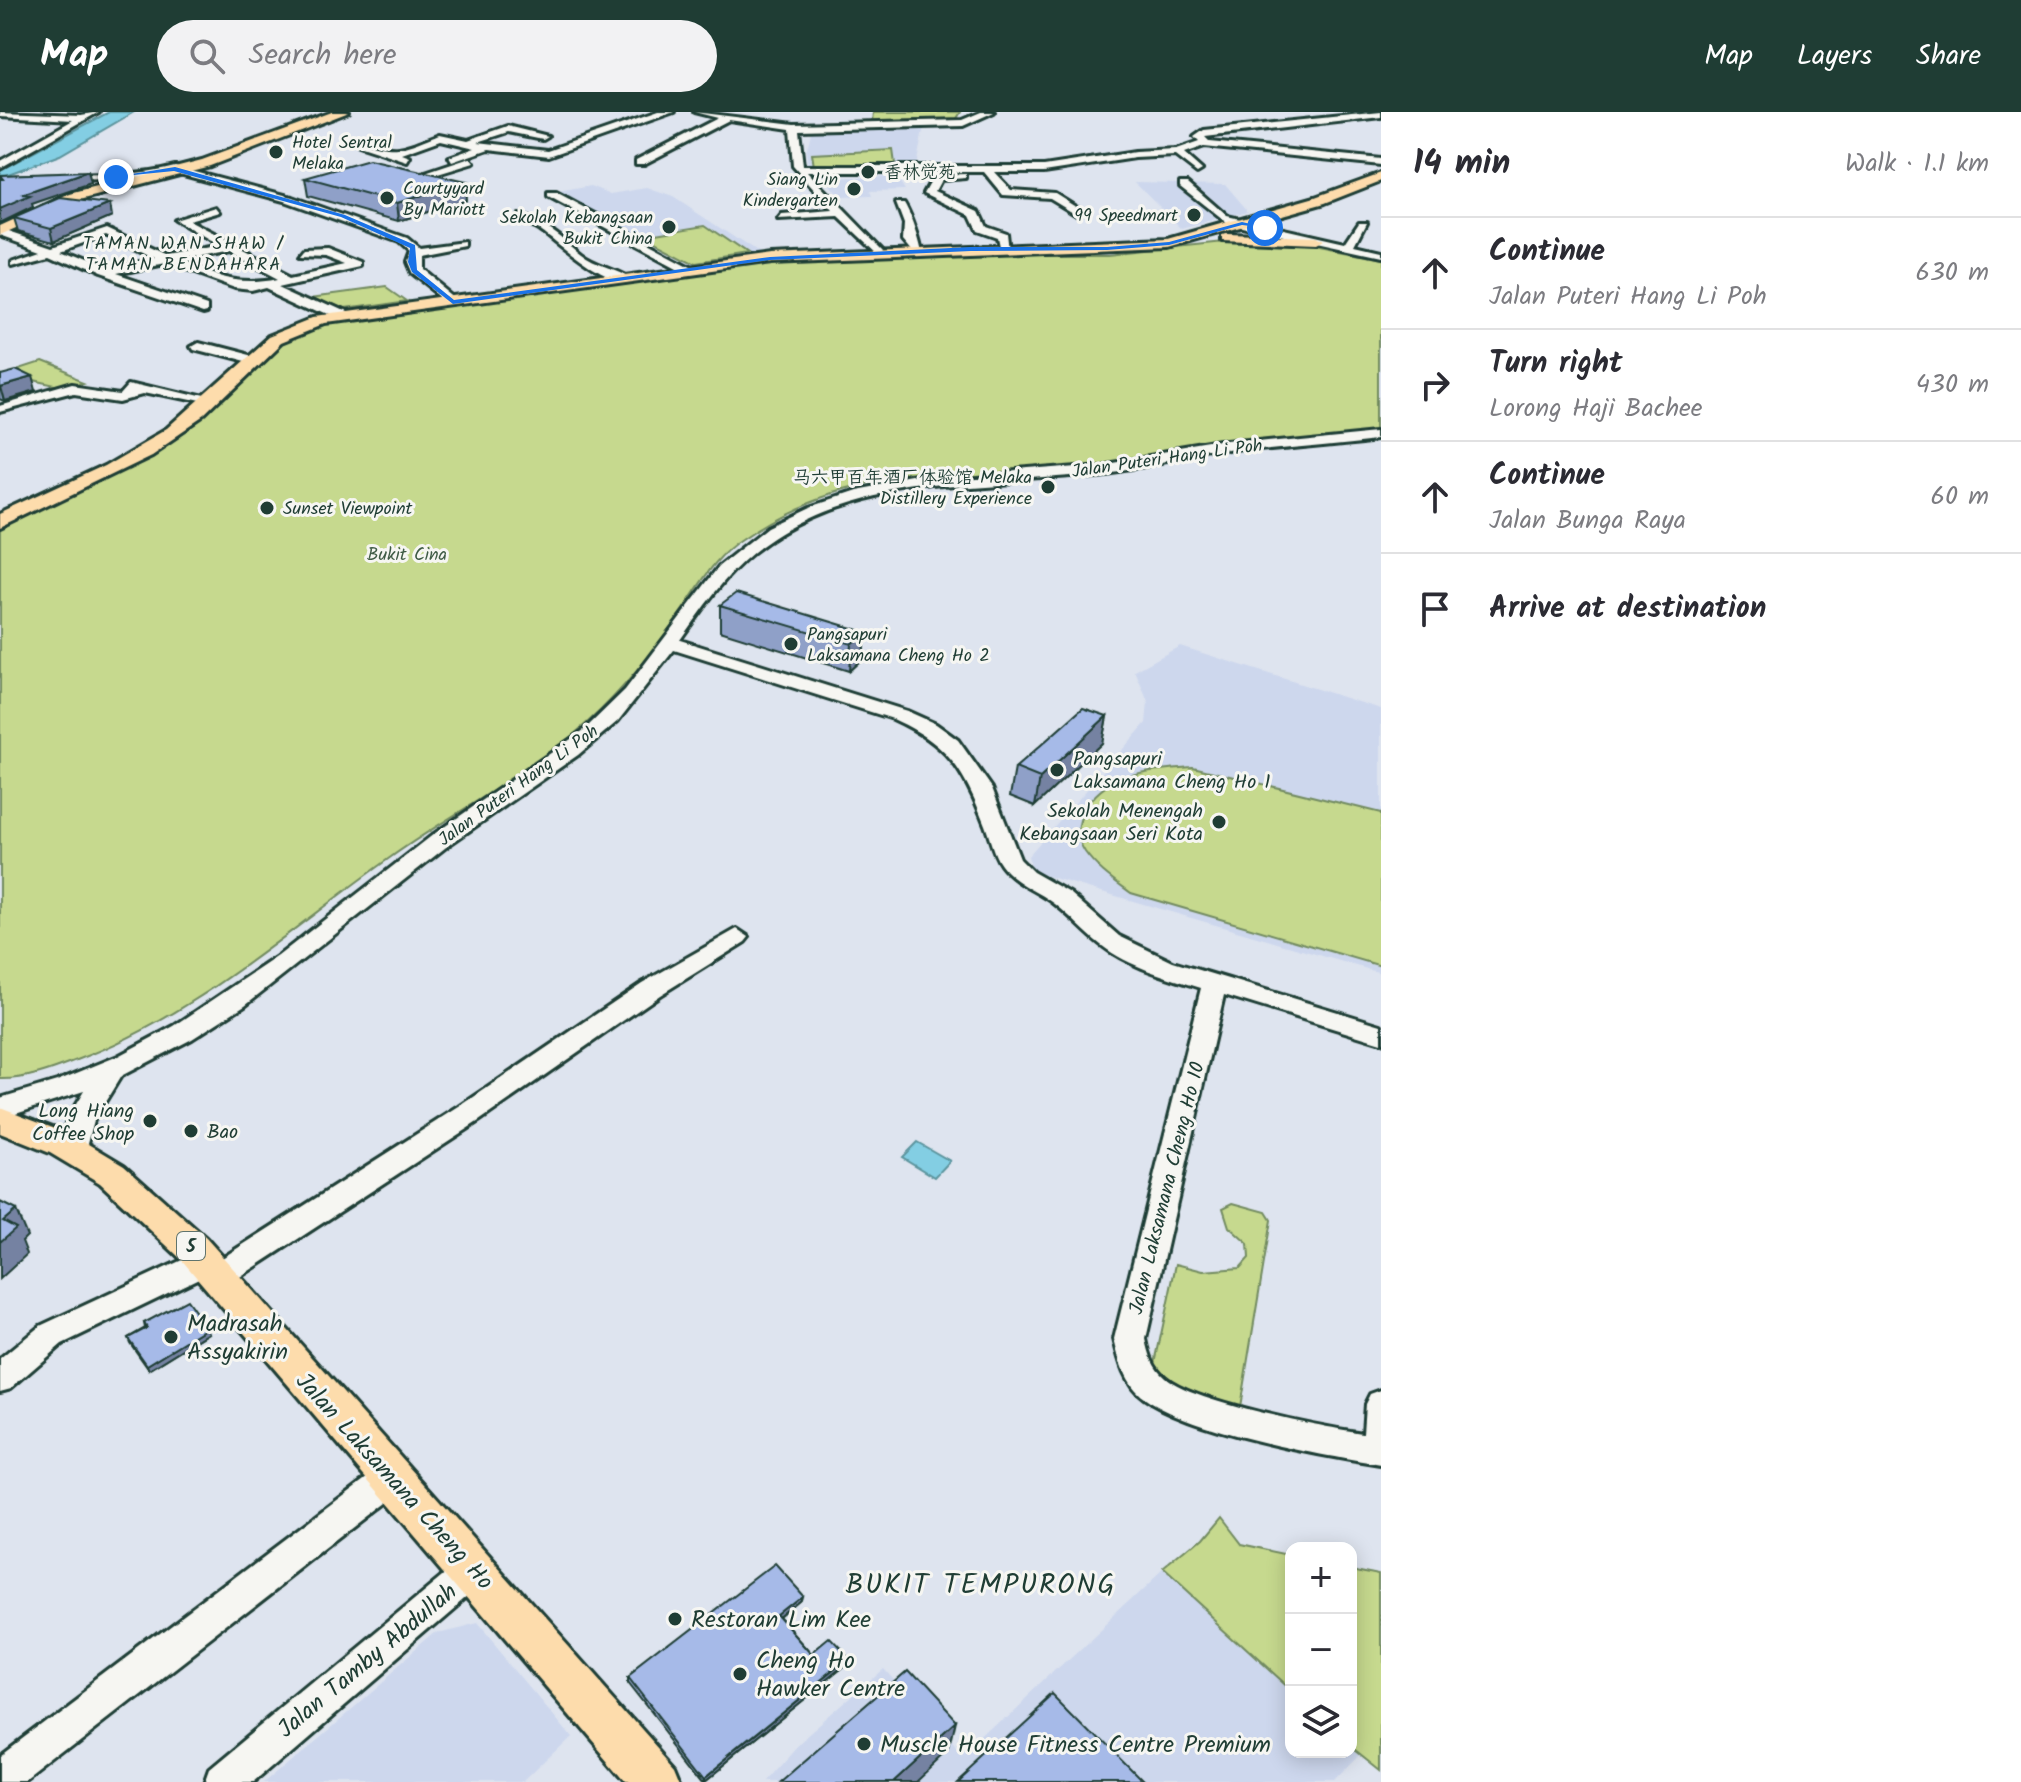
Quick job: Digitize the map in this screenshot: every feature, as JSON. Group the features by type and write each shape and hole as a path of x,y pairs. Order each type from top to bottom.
{"main road":[{"path":"0,231 101,188 210,161 343,112"},
{"path":"1169,243 1237,223 1266,222 1381,177"},
{"path":"0,522 169,436 202,412 207,402 278,338 342,316 770,259 879,252 1095,249 1253,237 1316,241"},
{"name":"Jalan Laksamana Cheng Ho","path":"0,1119 74,1151 140,1197 211,1269 658,1782"}],"street":[{"path":"0,165 94,112"},
{"path":"391,154 427,145 440,137 523,152 549,153 572,140 669,112"},
{"path":"699,112 794,127 963,123 989,112"},
{"path":"770,123 788,112"},
{"path":"0,113 81,118"},
{"path":"627,124 642,127 682,114"},
{"path":"1204,144 1199,137 1204,133 1381,114"},
{"path":"640,162 727,117"},
{"path":"794,127 800,169 842,214 851,230 879,252"},
{"path":"469,142 508,129 543,136"},
{"path":"648,141 673,145"},
{"path":"1004,249 1002,235 981,228 975,213 961,209 949,199 929,193 940,176 1044,169 1177,153 1204,144 1381,162"},
{"path":"363,146 442,169"},
{"path":"452,159 486,146"},
{"path":"418,177 484,157 523,152"},
{"path":"1177,153 1197,170"},
{"path":"0,181 28,177 136,176 180,169 343,216 403,240 415,252"},
{"path":"800,169 989,172"},
{"path":"989,172 999,189 1009,195 1053,195 1078,212"},
{"path":"88,178 102,182 101,188"},
{"path":"1184,184 1237,223 1381,254"},
{"path":"552,195 694,270"},
{"path":"900,205 910,224 909,240 918,251"},
{"path":"216,210 178,222 290,278"},
{"path":"782,218 842,214"},
{"path":"518,218 544,227 549,235 568,245 577,257 626,280"},
{"path":"1266,222 1316,241"},
{"path":"1349,246 1363,224"},
{"path":"0,231 102,273 203,308"},
{"path":"17,262 107,231 167,260 236,286 270,283 359,264 328,251 304,252"},
{"path":"415,252 461,244"},
{"path":"102,273 229,247"},
{"path":"415,252 411,262 414,271 453,302"},
{"path":"270,283 342,316"},
{"path":"198,346 251,360"},
{"path":"108,377 144,389 207,402"},
{"path":"5,409 75,388 123,395 144,389"},
{"name":"Jalan Puteri Hang Li Poh","path":"0,1108 108,1075 223,1010 443,838 591,735 614,714 721,571 741,553 798,519 856,497 932,481 1130,468 1224,449 1380,433"},
{"path":"670,643 887,711 929,728 951,744 981,788 1010,862 1025,877 1062,898 1111,941 1164,968 1381,1034"},
{"path":"0,1378 51,1335 211,1269 469,1114 651,989 737,937"},
{"name":"Jalan Laksamana Cheng Ho 10","path":"1215,982 1130,1339 1136,1365 1154,1388 1194,1407 1322,1441 1380,1450"},
{"name":"Jalan Puteri Hang Li Poh","path":"74,1151 81,1119 108,1075"},
{"path":"1380,1450 1381,1404"},
{"path":"0,1779 393,1478"},
{"name":"Jalan Tamby Abdullah","path":"223,1782 474,1570"}],"shaded area":[{"path":"924,126 916,166 808,167 806,153 812,129"},
{"path":"896,176 905,190 870,191 872,196 840,197 824,178"},
{"path":"1135,182 1225,184 1248,211 1182,229"},
{"name":"Sekolah Kebangsaan Bukit China","path":"591,186 611,194 647,188 673,197 764,257 697,267 553,193"},
{"name":"Sekolah Menengah Kebangsaan Seri Kota","path":"1180,646 1381,709 1381,973 1033,872 1028,856 1146,723 1148,702 1135,671"},
{"path":"1162,1573 1285,1686 1285,1758 1357,1758 1357,1751 1361,1755 1335,1782 762,1782 797,1743 883,1669 963,1759"},
{"path":"477,1623 571,1736 523,1782 264,1782 438,1633"}],"green space":[{"path":"873,112 960,112 955,120 872,122"},
{"path":"893,150 895,164 814,166 812,154"},
{"path":"705,225 747,254 696,262 644,235"},
{"name":"Bukit Cina","path":"1253,239 1299,243 1381,259 1381,427 1230,444 1093,467 902,480 821,498 782,515 725,553 628,681 589,721 544,757 415,841 240,969 162,1020 59,1067 29,1076 0,1079 0,527 130,463 286,339 333,322 767,263 987,254 1110,254"},
{"path":"387,287 407,301 344,310 313,297"},
{"path":"40,362 88,381 61,388 0,375"},
{"path":"1193,767 1381,813 1381,966 1131,893 1095,864 1085,852 1079,830 1085,808 1100,791 1128,776"},
{"path":"1233,1203 1266,1212 1271,1220 1240,1407 1182,1387 1155,1363 1176,1264 1203,1271 1240,1268 1249,1258 1248,1244 1229,1227 1223,1208"},
{"path":"1219,1518 1239,1544 1285,1554 1285,1686 1162,1573 1200,1541"},
{"path":"1357,1568 1381,1573 1381,1770 1357,1751"}],"water":[{"path":"109,112 134,112 60,155 0,177 0,170"},
{"path":"917,1142 950,1161 935,1177 902,1157"}],"building":[{"path":"369,160 465,182 397,203 305,178"},
{"path":"88,172 22,195 30,196 0,209 0,179 3,179 0,175"},
{"path":"60,198 110,204 51,228 14,218"},
{"path":"15,369 32,377 0,386 0,373"},
{"path":"736,593 865,632 851,644 720,605"},
{"path":"1083,708 1107,716 1040,778 1015,768"},
{"path":"0,1202 16,1210 3,1221 16,1228 0,1242"},
{"name":"Madrasah Assyakirin","path":"187,1300 207,1328 147,1365 128,1338 147,1328 144,1323"},
{"name":"Cheng Ho Hawker Centre","path":"775,1566 803,1597 779,1616 814,1655 831,1641 849,1660 706,1776 630,1678"},
{"path":"905,1672 955,1726 894,1782 778,1782"},
{"path":"1055,1693 1143,1782 958,1782"}],"place":[{"name":"Hotel Sentral Melaka","path":"276,152"},
{"name":"香林觉苑","path":"868,172"},
{"name":"Siang Lin Kindergarten","path":"854,189"},
{"name":"Courtyyard By Mariott","path":"387,198"},
{"name":"99 Speedmart","path":"1194,215"},
{"name":"Sekolah Kebangsaan Bukit China","path":"669,227"},
{"name":"马六甲百年酒厂体验馆 Melaka Distillery Experience","path":"1048,487"},
{"name":"Sunset Viewpoint","path":"267,508"},
{"name":"Pangsapuri Laksamana Cheng Ho 2","path":"791,644"},
{"name":"Pangsapuri Laksamana Cheng Ho 1","path":"1057,770"},
{"name":"Sekolah Menengah Kebangsaan Seri Kota","path":"1219,822"},
{"name":"Long Hiang Coffee Shop","path":"150,1121"},
{"name":"Bao","path":"191,1131"},
{"name":"Madrasah Assyakirin","path":"171,1337"},
{"name":"Restoran Lim Kee","path":"675,1619"},
{"name":"Cheng Ho Hawker Centre","path":"740,1674"},
{"name":"Muscle House Fitness Centre Premium","path":"864,1744"}],"district":[{"name":"TAMAN WAN SHAW / TAMAN BENDAHARA","path":"184,253"},
{"name":"BUKIT TEMPURONG","path":"981,1583"}],"route":[{"path":"116,177 175,169 343,216 413,247 415,252 411,262 414,271 453,302 770,259 879,252 1107,248 1169,243 1242,223 1265,228"}]}
